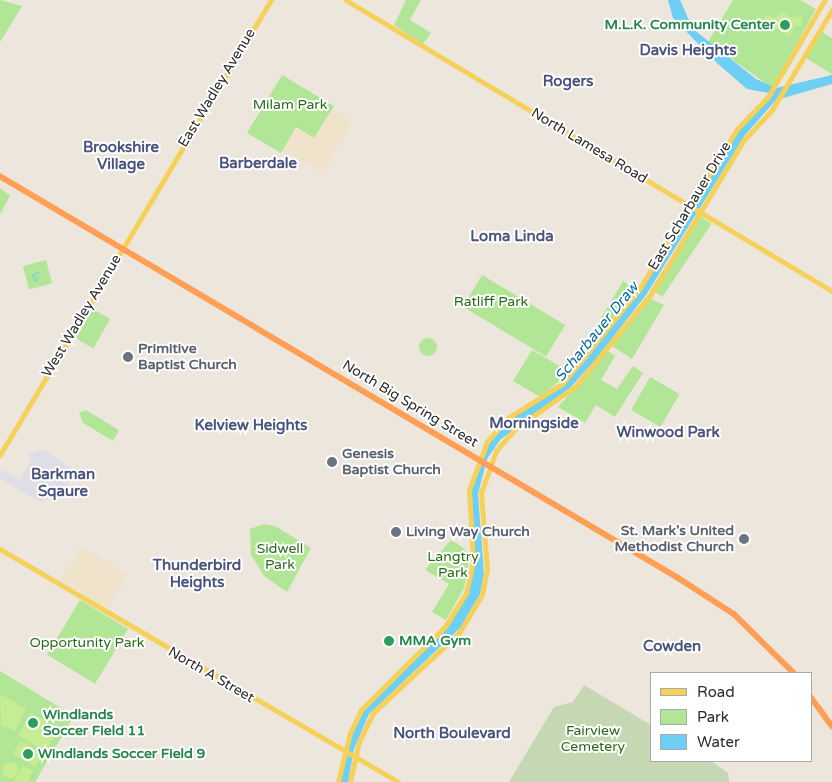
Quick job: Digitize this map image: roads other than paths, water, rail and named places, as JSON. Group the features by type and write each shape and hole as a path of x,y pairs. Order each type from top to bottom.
{"highway":[{"name":"North Big Spring Street","path":"0,176 727,609 793,672"},
{"path":"812,697 832,726"}],"main road":[{"name":"East Wadley Avenue","path":"164,177 271,0"},
{"name":"North Lamesa Road","path":"346,0 832,291"},
{"name":"East Scharbauer Drive","path":"338,782 346,750 365,705 443,630 465,594 473,560 468,494 478,459 501,425 565,380 640,288 737,129 770,93 825,0"},
{"name":"East Scharbauer Drive","path":"488,465 512,431 551,406 580,381 651,294 744,140 777,101 832,10"},
{"name":"West Wadley Avenue","path":"0,454 164,177"},
{"path":"350,782 363,732 378,707 459,633 481,599 487,570 480,501 488,465"},
{"name":"North A Street","path":"0,549 236,691 346,750 398,782"}],"water":[{"path":"668,0 680,0 693,29 756,79 776,88 832,75 832,84 776,100 745,135 646,295 596,359 571,387 500,440 487,459 478,494 484,573 480,594 460,628 369,714 354,749 348,782 340,782 351,737 365,708 443,633 469,592 475,560 471,492 489,442 513,417 562,386 584,362 640,291 741,126 774,94 747,89 718,64 673,18"}],"waterway":[{"path":"37,277 35,281 32,275 38,272"}],"place":[{"name":"M.L.K. Community Center","path":"785,25"},
{"name":"Primitive Baptist Church","path":"128,357"},
{"name":"Genesis Baptist Church","path":"332,462"},
{"name":"Living Way Church","path":"396,532"},
{"name":"St. Mark's United Methodist Church","path":"744,539"},
{"name":"MMA Gym","path":"389,641"},
{"name":"Windlands Soccer Field 11","path":"33,723"},
{"name":"Windlands Soccer Field 9","path":"28,754"}],"district":[{"name":"Davis Heights","path":"688,51"},
{"name":"Rogers","path":"568,82"},
{"name":"Brookshire Village","path":"121,156"},
{"name":"Barberdale","path":"258,164"},
{"name":"Loma Linda","path":"512,237"},
{"name":"Morningside","path":"534,424"},
{"name":"Kelview Heights","path":"251,426"},
{"name":"Winwood Park","path":"668,433"},
{"name":"Barkman Sqaure","path":"63,482"},
{"name":"Thunderbird Heights","path":"197,574"},
{"name":"Cowden","path":"672,647"},
{"name":"North Boulevard","path":"452,734"}],"park label":[{"name":"Milam Park","path":"290,105"},
{"name":"Ratliff Park","path":"491,302"},
{"name":"Sidwell Park","path":"280,558"},
{"name":"Langtry Park","path":"453,566"},
{"name":"Opportunity Park","path":"87,643"},
{"name":"Fairview Cemetery","path":"593,740"}],"water label":[{"name":"Scharbauer Draw","path":"597,332"}]}
